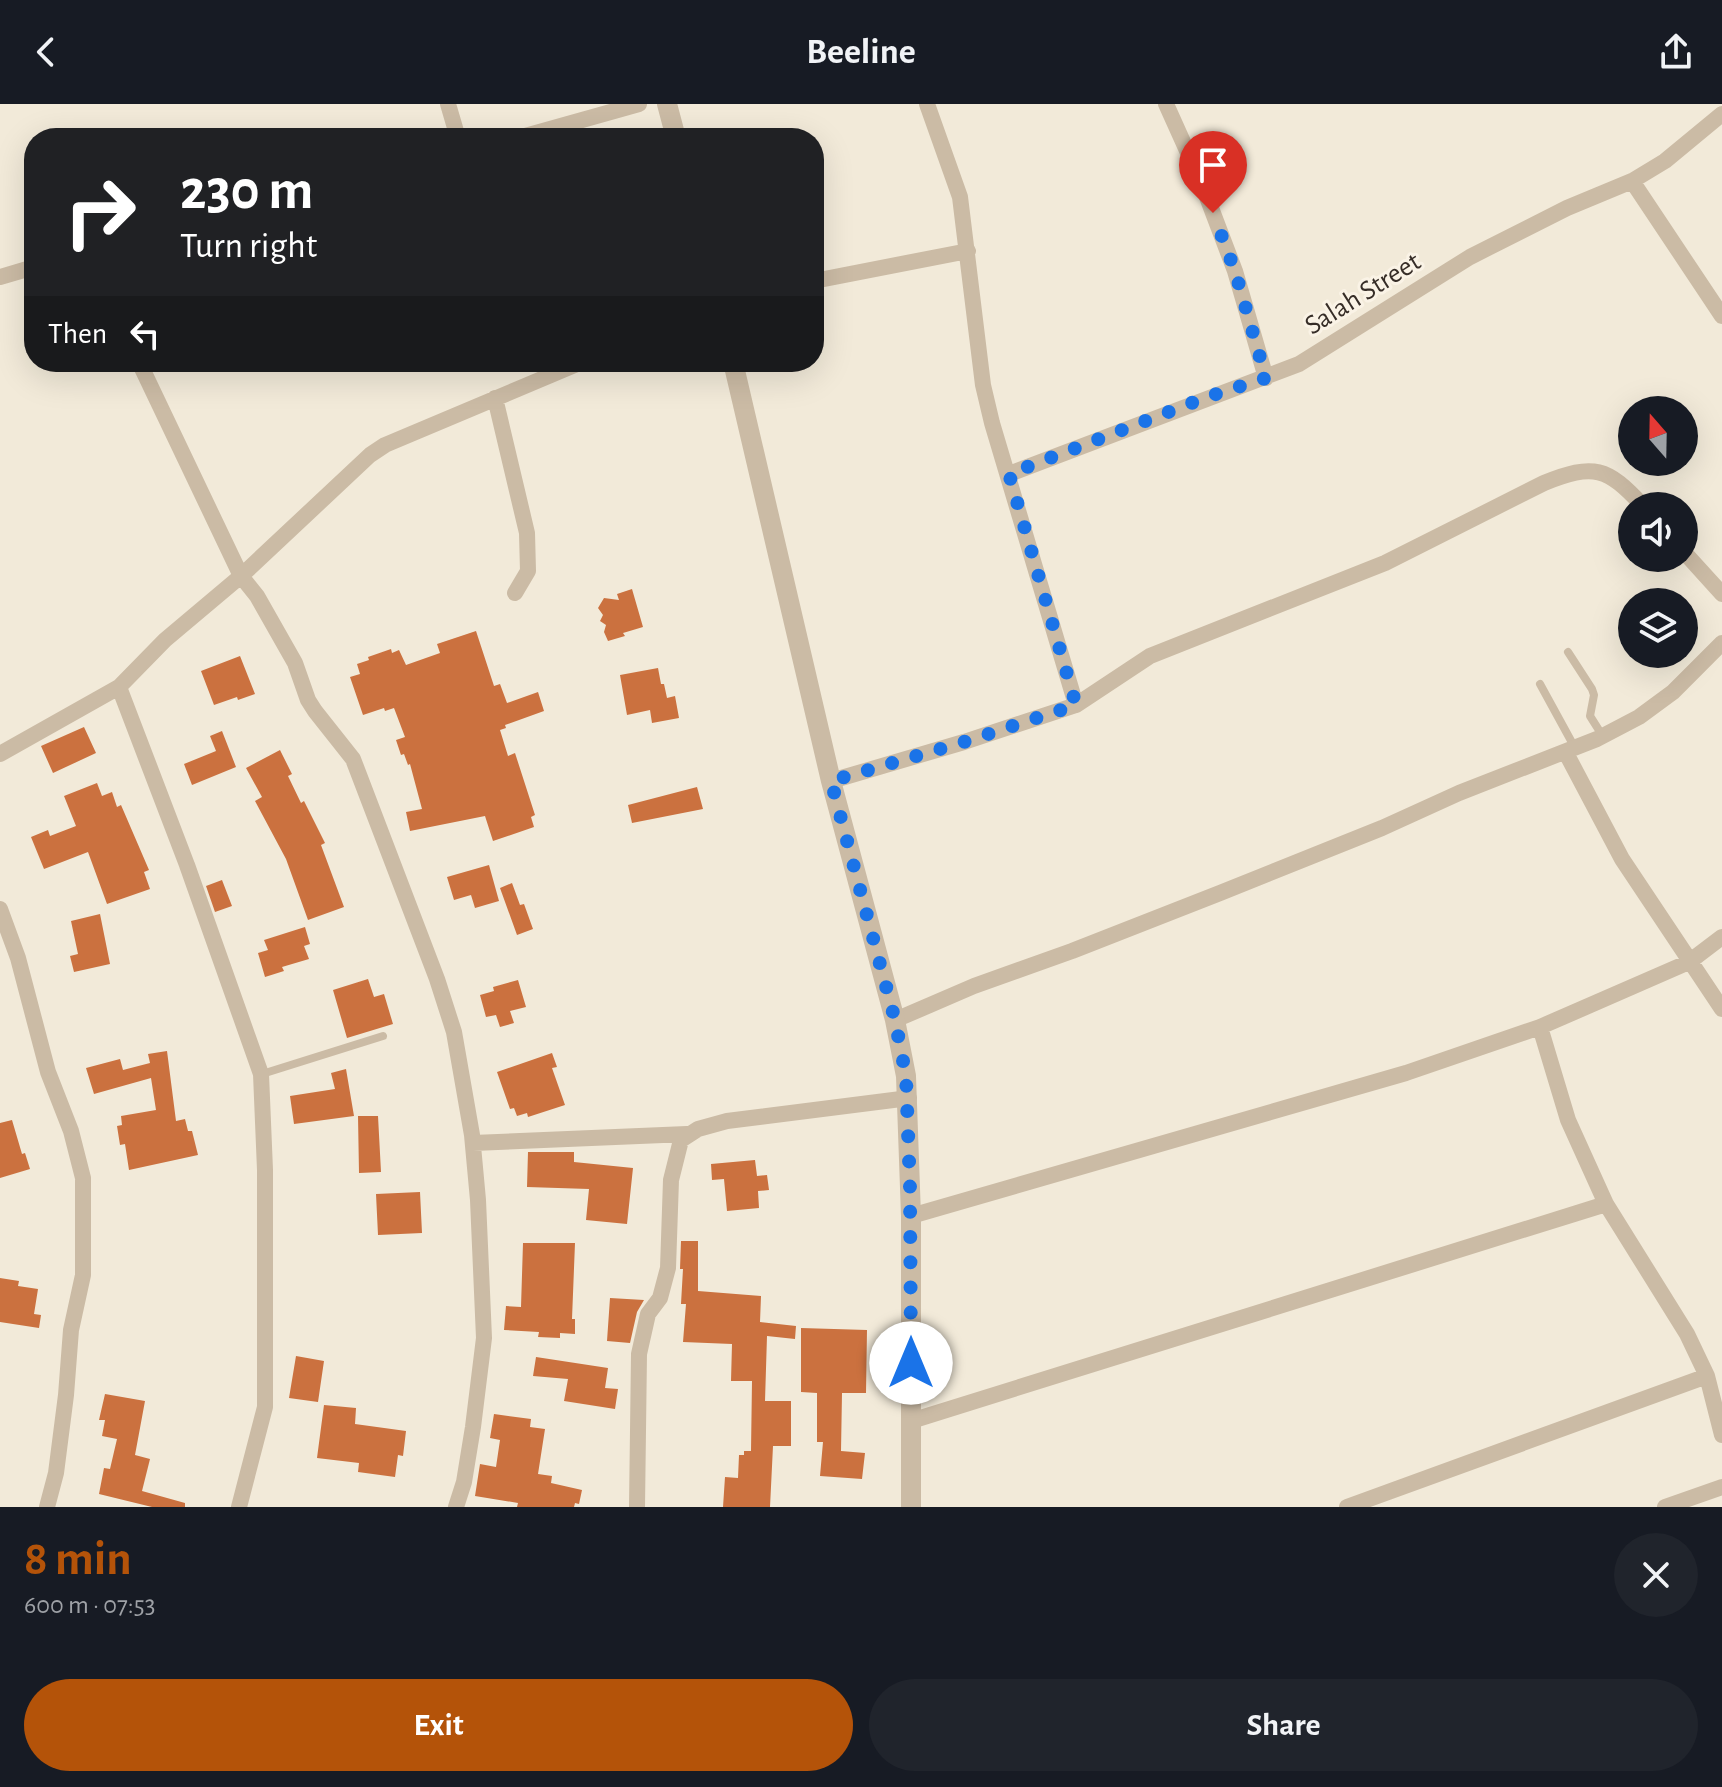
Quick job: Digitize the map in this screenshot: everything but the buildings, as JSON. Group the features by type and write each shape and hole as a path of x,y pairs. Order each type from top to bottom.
{"street":[{"path":"448,104 455,128"},
{"path":"554,128 639,104"},
{"path":"667,104 673,128"},
{"path":"927,104 960,197 983,385 992,423 1076,705"},
{"path":"1166,104 1202,184 1235,271 1266,378"},
{"name":"Salah Street","path":"1009,474 1299,364 1470,257 1567,208 1632,181 1665,161 1722,114"},
{"path":"1632,181 1722,316"},
{"path":"824,279 968,251"},
{"path":"0,277 24,270"},
{"path":"144,372 241,576 257,596 289,651 308,700 353,759 437,979 454,1032 473,1143 484,1338 471,1441 456,1507"},
{"path":"0,754 119,687 165,640 241,576 370,455 385,445 558,372"},
{"path":"735,372 831,781 895,1020 909,1098 911,1507"},
{"path":"495,398 527,533 528,571 515,593"},
{"path":"831,781 1076,705 1150,656 1385,563 1566,474 1586,471 1608,473 1630,492"},
{"path":"1698,567 1722,594"},
{"path":"895,1020 1571,751 1639,717 1673,692 1722,643"},
{"path":"119,687 187,865 261,1074 265,1170 265,1407 239,1507"},
{"path":"1571,751 1622,859 1722,1009"},
{"path":"0,909 18,958 48,1072 71,1131 83,1178 83,1275 71,1330 56,1473 47,1507"},
{"path":"911,1216 1406,1073 1540,1027 1689,962 1722,937"},
{"path":"1540,1027 1568,1120 1606,1204 1687,1334 1707,1376 1722,1435"},
{"path":"473,1143 687,1134 740,1119 909,1098"},
{"path":"637,1507 639,1354 648,1314 660,1298 668,1268 671,1180 677,1149 687,1134"},
{"path":"911,1421 1606,1204"},
{"path":"1347,1507 1707,1376"},
{"path":"1665,1507 1722,1487"}],"lane":[{"path":"1568,652 1592,689 1594,695 1590,716 1603,736"},
{"path":"1540,684 1571,751"},
{"path":"261,1074 383,1036"}],"route":[{"path":"911,1363 909,1098 906,1076 895,1020 831,781 1076,705 1009,474 1207,397 1266,378 1235,271 1213,213"}]}
